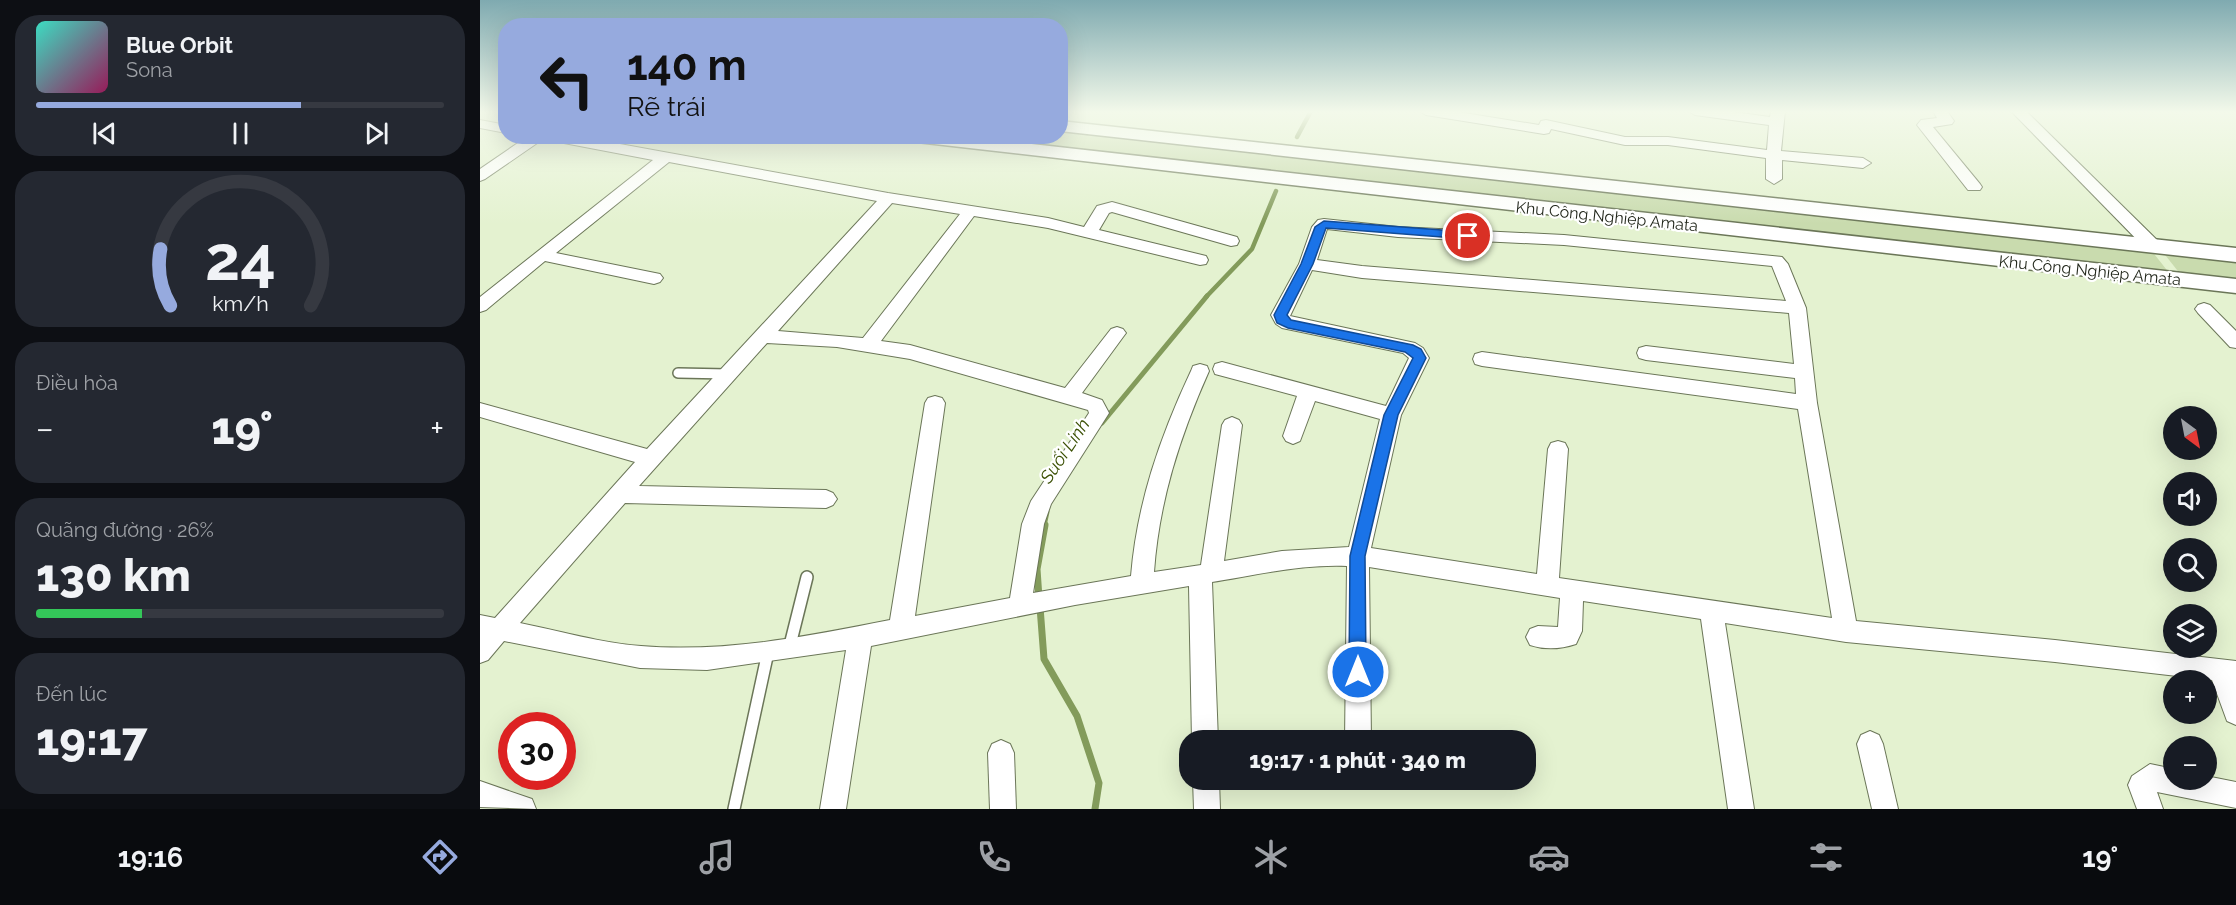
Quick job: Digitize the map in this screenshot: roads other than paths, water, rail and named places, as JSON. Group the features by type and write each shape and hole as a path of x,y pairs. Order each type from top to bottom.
{"street":[{"path":"480,176 520,149"},
{"path":"620,149 888,198 971,210 1089,233 1200,260"},
{"name":"Khu Công Nghiệp Amata","path":"1021,149 2236,286"},
{"name":"Khu Công Nghiệp Amata","path":"1269,149 2236,255"},
{"path":"1737,149 1863,164"},
{"path":"1774,149 1774,179"},
{"path":"1943,149 1974,187"},
{"path":"2056,149 2152,245 2180,280"},
{"path":"480,306 666,157"},
{"path":"480,652 490,628 620,494 888,198"},
{"path":"1089,233 1103,209 1112,207 1231,241"},
{"path":"867,346 971,210"},
{"path":"1358,730 1358,556 1391,415 1420,358 1408,348 1288,324 1282,320 1280,315 1307,264 1320,227 1328,224 1398,232 1564,240 1771,259 1780,264 1797,308 1807,403 1846,631"},
{"path":"541,255 654,278"},
{"path":"1307,264 1362,272 1797,308"},
{"path":"2204,309 2236,342"},
{"path":"1068,396 1117,333"},
{"path":"763,336 910,352 1095,405 1099,413 1042,501 1033,524 1020,605"},
{"path":"1646,353 1804,372"},
{"path":"1482,359 1807,403"},
{"path":"1222,369 1391,415"},
{"path":"1142,585 1144,544 1157,477 1185,403 1200,371"},
{"path":"1293,436 1308,392"},
{"path":"901,628 935,403"},
{"path":"480,410 651,458"},
{"path":"1205,730 1205,574 1232,425"},
{"path":"1547,586 1558,448"},
{"path":"620,494 826,499"},
{"path":"490,628 640,657 707,660 779,651 1075,595 1282,561 1358,556 1846,631 2228,671 2236,713"},
{"path":"1538,637 1568,636 1572,590"},
{"path":"1711,610 1741,809"},
{"path":"833,809 860,637"},
{"path":"1870,744 1885,809"},
{"path":"1001,753 1003,809"},
{"path":"2150,809 2141,785 2150,777 2236,795"},
{"path":"1206,790 1207,809"},
{"path":"480,794 523,808"}],"lane":[{"path":"678,373 728,374"},
{"path":"734,809 779,651 807,578"}],"waterway":[{"name":"Suối Linh","path":"1206,297 1252,249 1276,191"},
{"name":"Suối Linh","path":"1102,423 1207,296"},
{"name":"Suối Linh","path":"1044,526 1047,512"},
{"name":"Suối Linh","path":"1039,598 1037,569 1045,525"},
{"name":"Suối Linh","path":"1040,607 1044,659 1077,716 1099,783 1095,809"}]}
